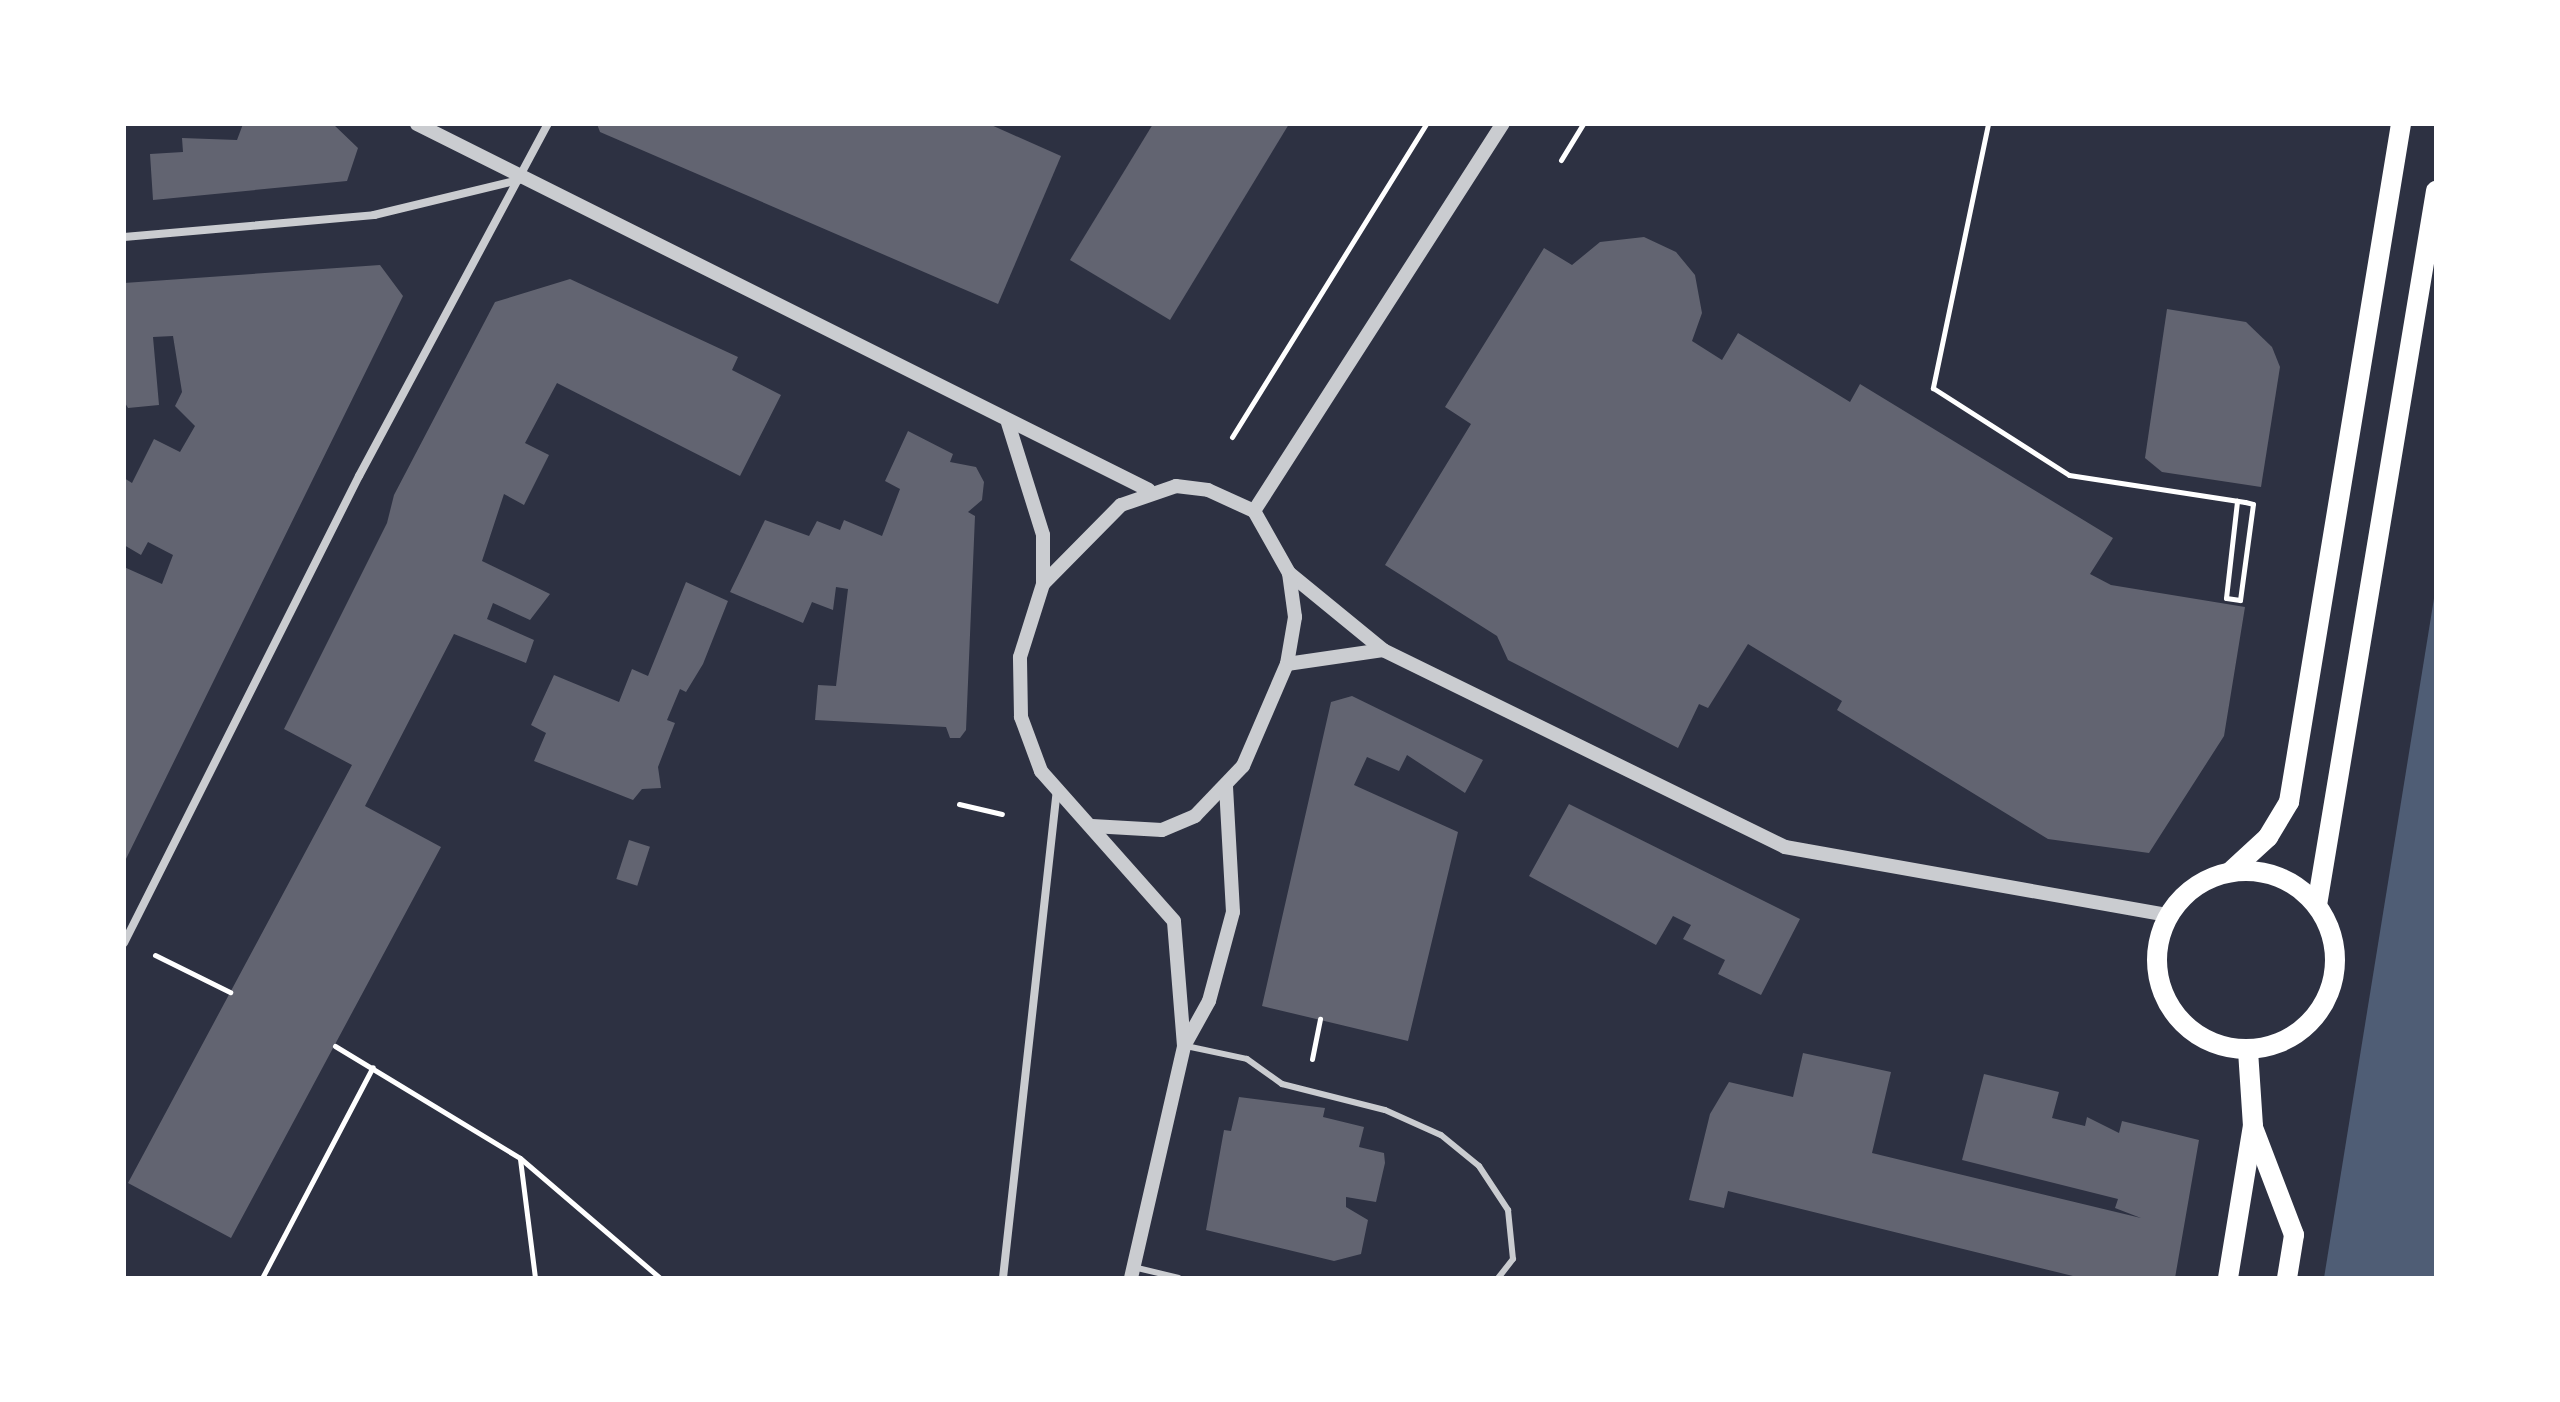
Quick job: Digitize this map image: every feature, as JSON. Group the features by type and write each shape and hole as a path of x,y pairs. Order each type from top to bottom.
{"main road":[{"path":"2230,872 2292,883 2317,905 2336,957 2332,985 2301,1031 2248,1050 2211,1044 2180,1022 2161,989 2157,951 2168,915 2195,888 2230,872 2268,837 2289,802 2401,124"},
{"path":"2317,905 2436,191"},
{"path":"2228,1278 2253,1126 2248,1050"},
{"path":"2253,1126 2294,1235 2287,1278"}],"street":[{"path":"417,124 519,180 1149,490 1208,490 1254,511 1289,573 1383,650 1785,847 2168,915"},
{"path":"125,941 359,476 548,124"},
{"path":"1254,511 1502,124"},
{"path":"124,237 374,215 519,180"},
{"path":"1008,423 1043,535 1043,584 1020,657 1021,717 1057,791 1092,826 1174,921 1184,1046"},
{"path":"1043,584 1121,505 1149,490"},
{"path":"1092,826 1162,830 1195,816 1226,786 1254,745 1287,664 1295,617 1289,573"},
{"path":"1287,664 1383,650"},
{"path":"1132,1273 1184,1046 1209,1001 1233,912 1226,786"},
{"path":"1003,1278 1057,791"}],"lane":[{"path":"1184,1046 1247,1059 1282,1084 1385,1110 1441,1135 1479,1166 1508,1210 1513,1259 1498,1278"},
{"path":"1132,1273 1179,1278"}],"path":[{"path":"1232,437 1426,124"},
{"path":"1561,160 1583,124"},
{"path":"1988,124 1933,388 2069,475 2237,501 2253,504 2240,600 2226,598 2237,501"},
{"path":"959,804 1002,814"},
{"path":"125,941 230,992"},
{"path":"335,1046 520,1158 660,1278"},
{"path":"262,1278 373,1067"},
{"path":"520,1158 535,1278"}],"water":[{"path":"2436,586 2436,1278 2324,1278"}],"building":[{"path":"243,124 333,124 358,148 347,181 153,200 150,154 183,152 182,138 237,140"},
{"path":"597,124 989,124 1061,156 998,304 600,132"},
{"path":"1153,124 1289,124 1170,320 1070,260"},
{"path":"1644,237 1676,252 1695,275 1702,313 1692,341 1722,360 1738,333 1850,402 1860,384 2113,538 2090,574 2111,585 2245,607 2224,736 2149,853 2048,839 1837,710 1842,701 1748,644 1708,708 1699,704 1678,748 1508,660 1497,636 1385,565 1471,424 1445,407 1544,248 1572,265 1600,242"},
{"path":"380,265 403,296 124,863 124,567 162,584 173,555 148,542 141,555 124,545 124,478 132,483 154,439 180,452 195,426 175,406 182,392 173,336 153,337 159,405 128,408 124,401 124,283"},
{"path":"570,279 738,357 732,370 781,395 740,476 557,383 525,443 549,455 524,505 504,494 482,561 550,594 530,620 493,603 487,619 534,640 526,663 454,634 365,806 441,847 231,1238 128,1183 352,765 284,729 387,523 394,495 495,302"},
{"path":"2167,309 2246,322 2272,347 2280,367 2261,487 2162,472 2145,458"},
{"path":"908,431 953,454 950,462 976,467 984,482 982,500 968,512 975,516 966,730 960,738 950,738 946,727 815,720 818,685 836,686 848,589 836,587 833,610 812,602 803,623 730,592 765,520 809,536 817,521 840,530 844,520 882,536 900,489 885,481"},
{"path":"686,582 728,601 703,664 686,692 680,689 667,720 675,723 658,767 661,788 642,789 633,800 534,761 546,733 531,725 554,675 619,702 632,669 648,676"},
{"path":"1352,696 1483,760 1465,793 1407,755 1399,771 1367,757 1354,785 1458,832 1408,1041 1262,1006 1331,702"},
{"path":"1569,804 1800,919 1761,995 1718,974 1725,960 1683,939 1691,925 1673,916 1656,945 1529,876"},
{"path":"629,840 650,847 637,886 616,879"},
{"path":"1803,1053 1891,1072 1872,1153 2141,1218 2115,1208 2118,1199 1962,1160 1984,1074 2059,1092 2052,1118 2085,1126 2087,1117 2119,1133 2122,1121 2199,1140 2175,1278 2081,1278 1728,1191 1724,1208 1689,1200 1710,1114 1729,1082 1793,1097"},
{"path":"1239,1097 1325,1108 1323,1117 1364,1127 1359,1147 1384,1153 1385,1163 1376,1202 1346,1197 1346,1207 1368,1220 1361,1254 1334,1261 1206,1230 1224,1130 1231,1131"}]}
